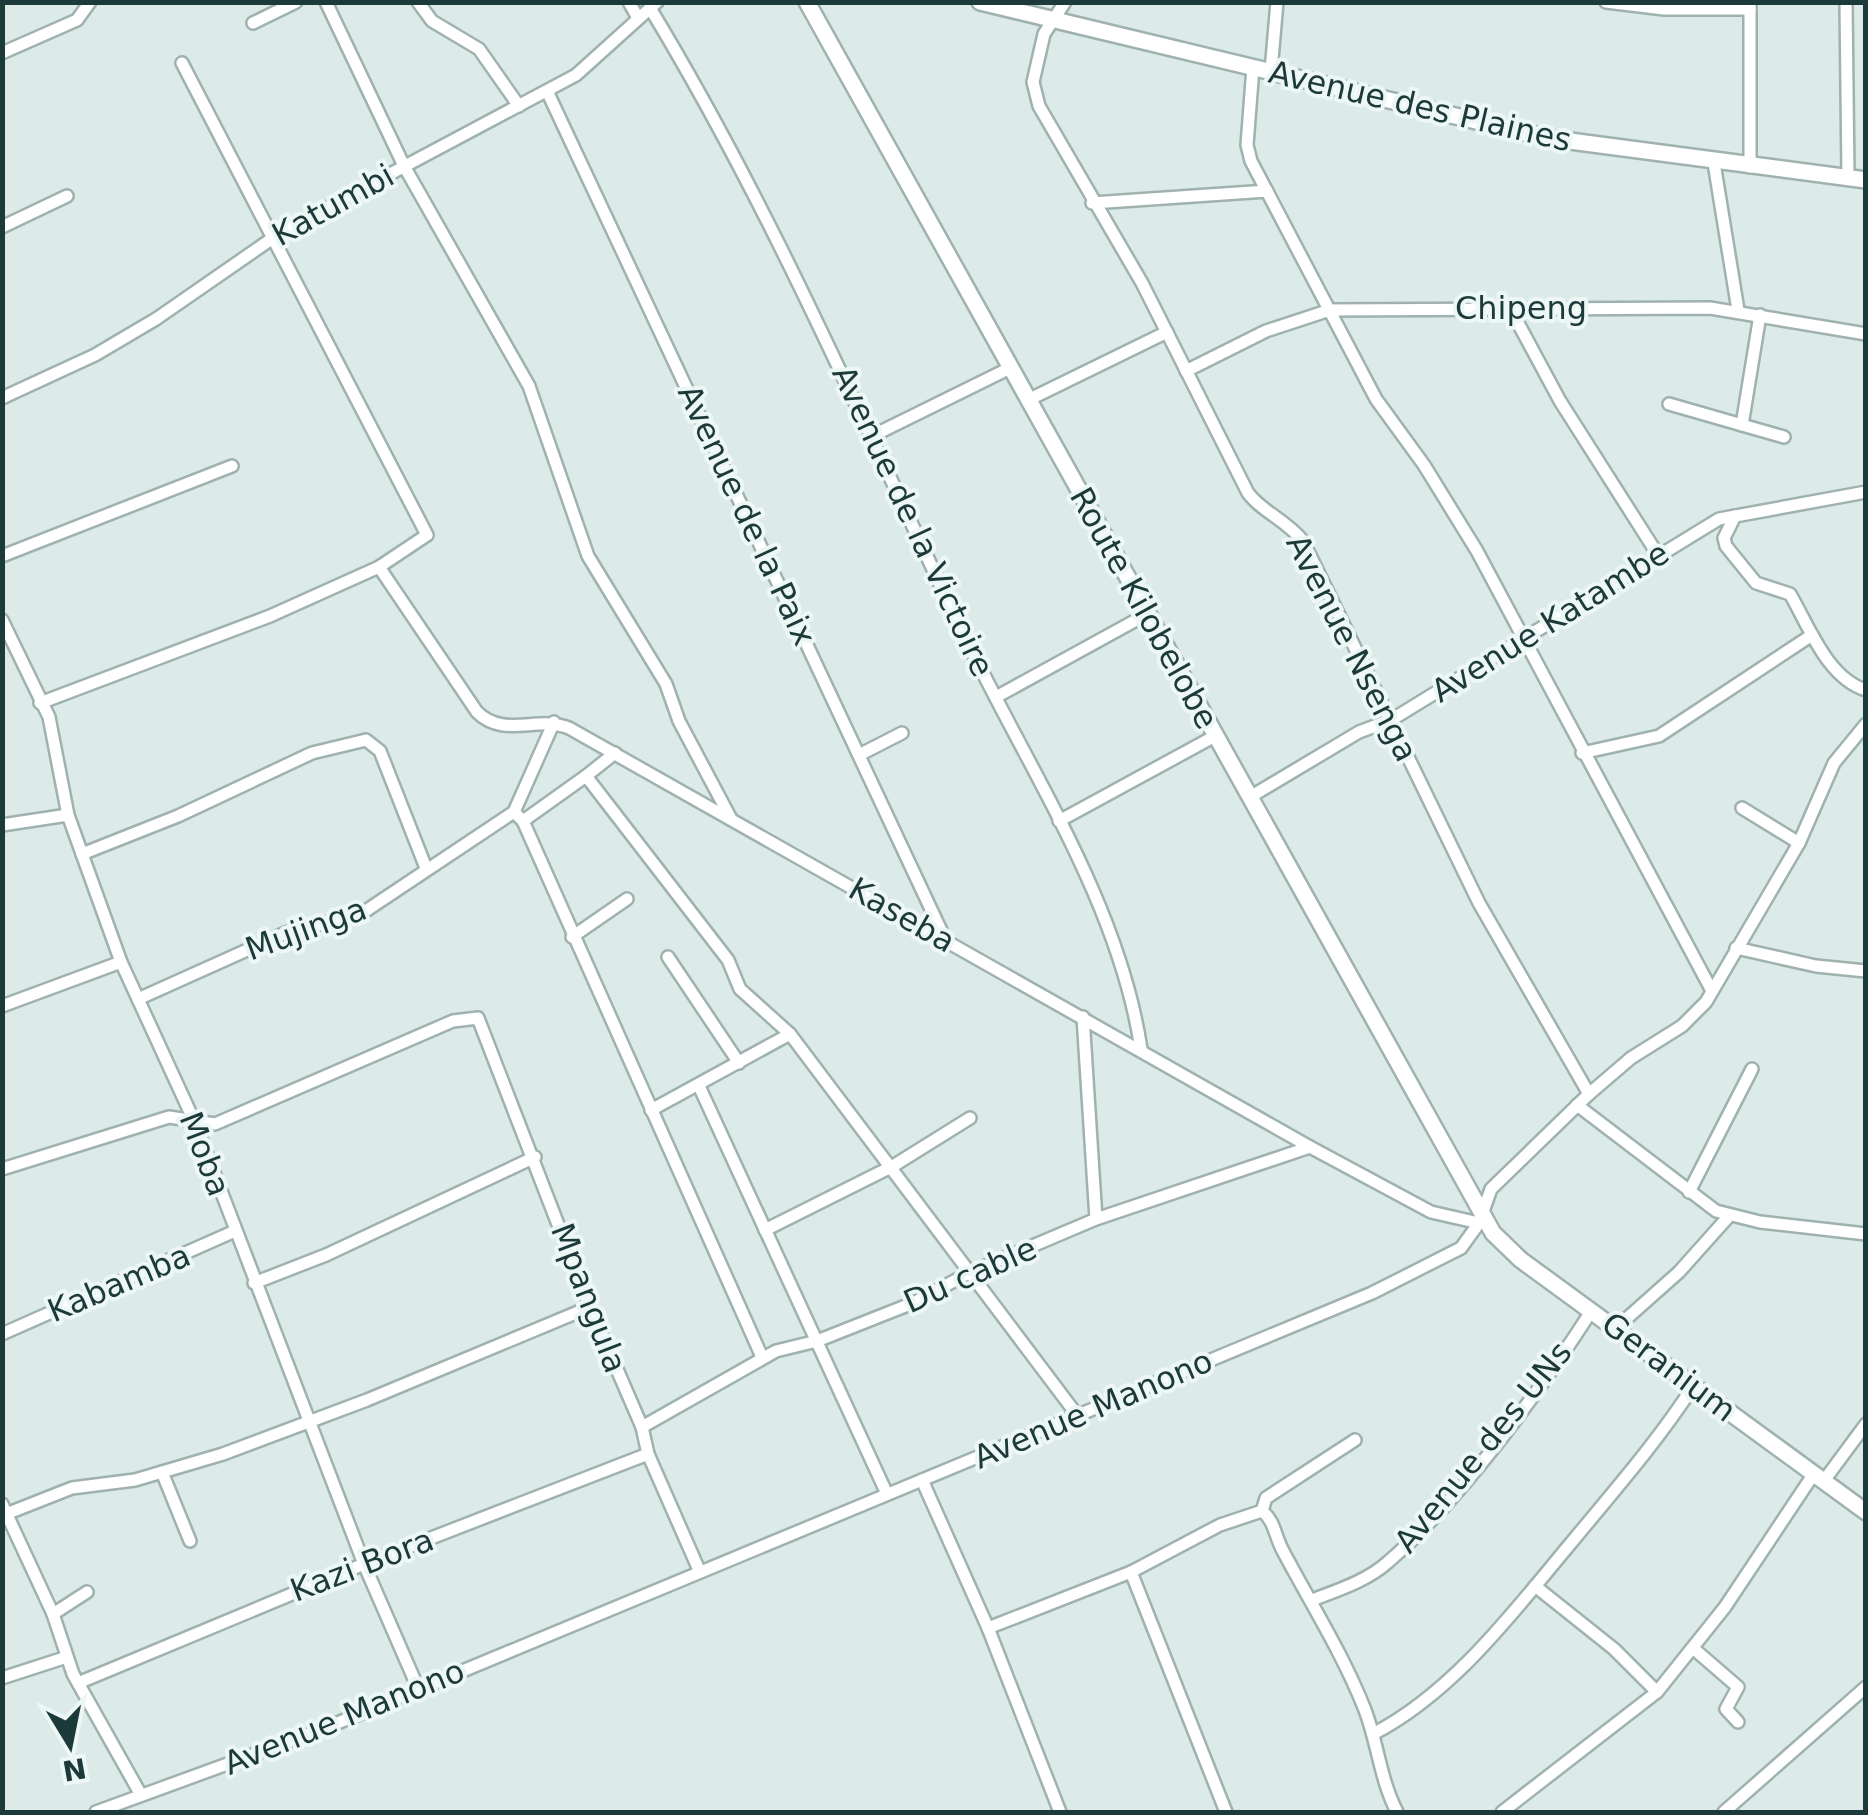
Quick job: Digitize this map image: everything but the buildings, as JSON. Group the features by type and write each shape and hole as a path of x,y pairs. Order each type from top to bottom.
{"street":[{"path":"2,53 77,20 90,2"},
{"path":"253,22 296,2"},
{"path":"326,2 404,166 528,386 588,556 666,684 730,817"},
{"path":"418,2 432,20 479,49 518,106"},
{"path":"629,2 638,18"},
{"name":"Route Kilobelobe","path":"807,2 1480,1218"},
{"name":"Avenue des Plaines","path":"980,2 1547,138 1714,164 1866,180"},
{"name":"Avenue Nsenga","path":"1065,2 1044,34 1034,92 1166,332 1252,499 1287,521 1302,541 1479,903 1588,1094"},
{"path":"1272,72 1277,2"},
{"path":"1606,2 1664,9 1750,6 1750,167"},
{"path":"1846,2 1848,177"},
{"name":"Katumbi","path":"2,398 95,355 156,319 275,236 576,75 654,5"},
{"name":"Avenue de la Victoire","path":"654,5 763,205 1058,820 1115,951 1141,1049"},
{"path":"40,703 270,616 378,567 425,538 427,532 182,63"},
{"path":"1254,67 1248,150 1267,192 1376,399 1424,465 1477,551 1712,991"},
{"name":"Avenue de la Paix","path":"547,91 945,939"},
{"path":"1714,164 1738,310"},
{"path":"1092,203 1267,192"},
{"path":"2,227 68,196"},
{"name":"Chipeng","path":"1186,371 1266,331 1330,310 1738,310 1866,334"},
{"path":"1511,310 1560,401 1658,555"},
{"path":"1742,426 1760,314"},
{"path":"1028,400 1166,332"},
{"path":"872,436 1010,368"},
{"path":"1669,404 1784,437"},
{"path":"2,556 232,466"},
{"name":"Avenue Katambe","path":"1250,797 1359,732 1391,720 1714,522 1866,492"},
{"path":"1735,516 1724,538 1726,546 1756,583 1790,594 1838,675 1866,690"},
{"path":"378,567 484,719 508,726 554,722 518,816 762,1358"},
{"path":"996,697 1149,614"},
{"name":"Moba","path":"2,620 52,724 68,815 122,962 195,1123 364,1564 418,1688"},
{"path":"1582,753 1658,736 1812,636"},
{"path":"2,662 18,656"},
{"name":"Kaseba","path":"554,722 730,817 1430,1212 1480,1218"},
{"name":"Avenue Manono","path":"96,1812 323,1728 1426,1268 1461,1248 1492,1189 1588,1094 1631,1058 1690,1020 1712,991 1798,843 1831,768 1866,724"},
{"path":"859,755 902,733"},
{"path":"1058,820 1216,736"},
{"path":"82,854 178,816 312,753 366,740 380,751 426,868"},
{"name":"Mujinga","path":"138,999 284,933 361,914 426,868 586,776 614,753"},
{"path":"586,776 728,960 740,989 790,1034 1077,1415"},
{"path":"1742,808 1798,843"},
{"path":"2,825 68,815"},
{"path":"572,937 627,899"},
{"path":"1736,948 1816,966 1866,971"},
{"path":"668,956 738,1063"},
{"path":"2,1006 122,962"},
{"name":"Mpangula","path":"195,1123 215,1124 238,1116 452,1021 475,1016 535,1157 590,1307 642,1428 648,1454 699,1570"},
{"path":"1083,1016 1096,1220"},
{"path":"651,1110 790,1034"},
{"path":"1690,1192 1752,1069"},
{"path":"699,1086 887,1494"},
{"path":"1577,1105 1690,1192 1729,1216 1866,1234"},
{"path":"2,1169 169,1117 195,1123"},
{"path":"765,1230 893,1166 970,1118"},
{"name":"Du cable","path":"642,1428 762,1358 913,1303 971,1272 1096,1220 1310,1147"},
{"path":"254,1283 326,1255 535,1157"},
{"path":"1616,1328 1679,1272 1729,1216"},
{"name":"Geranium","path":"1480,1218 1510,1250 1866,1512"},
{"name":"Kabamba","path":"2,1334 235,1231"},
{"path":"142,1796 78,1683 53,1614 4,1509 72,1488 162,1472 309,1423 590,1307"},
{"name":"Avenue des UNs","path":"1312,1600 1377,1570 1428,1521 1512,1424 1592,1310"},
{"path":"1373,1734 1471,1657 1670,1424 1694,1385"},
{"path":"1502,1812 1657,1692 1694,1649 1818,1478 1866,1424"},
{"path":"1355,1440 1266,1498 1262,1511 1312,1600 1373,1734 1380,1772 1398,1812"},
{"name":"Kazi Bora","path":"78,1683 364,1564 648,1454"},
{"path":"162,1472 190,1541"},
{"path":"922,1480 988,1628 1060,1812"},
{"path":"988,1628 1131,1572 1220,1525 1262,1511"},
{"path":"1131,1572 1226,1812"},
{"path":"1535,1586 1614,1649 1657,1692"},
{"path":"53,1614 87,1592"},
{"path":"1694,1649 1738,1687 1726,1710 1738,1722"},
{"path":"2,1678 67,1657"},
{"path":"1724,1812 1866,1687"}]}
